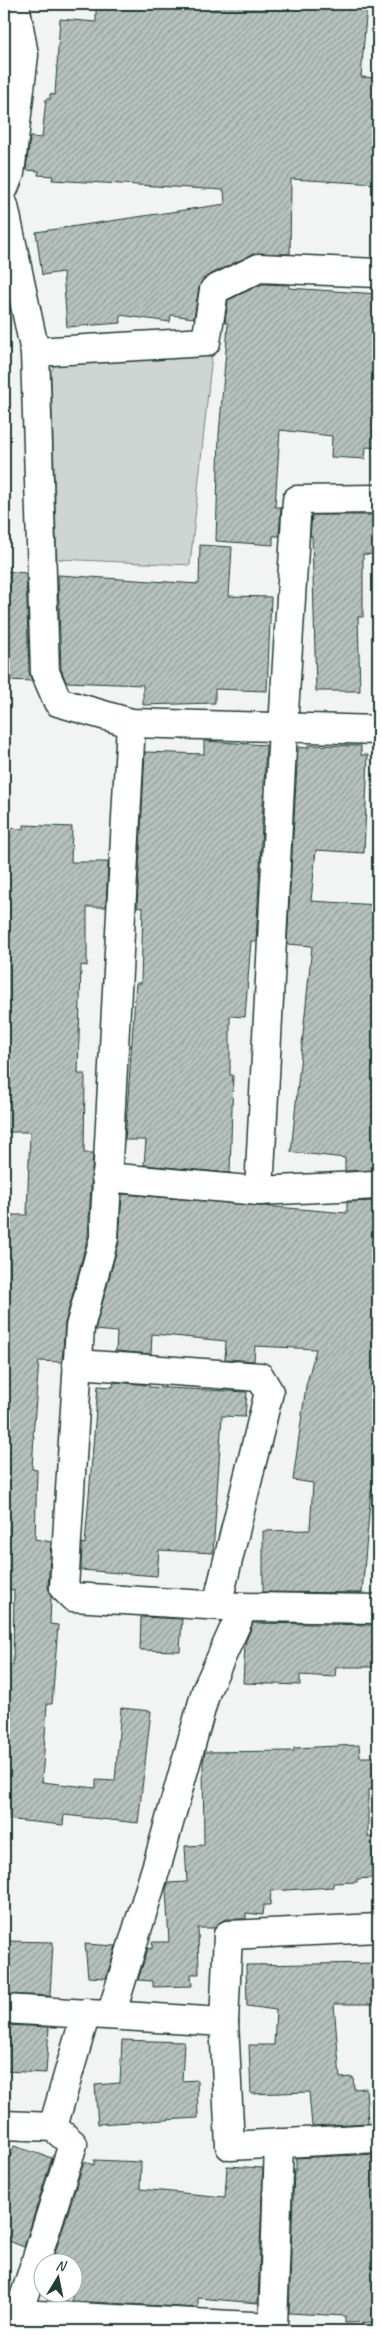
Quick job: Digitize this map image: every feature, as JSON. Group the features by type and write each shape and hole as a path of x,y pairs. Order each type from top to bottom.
{"street":[{"path":"6,179 24,55 15,4"},
{"path":"4,206 35,352 45,672 58,702 131,723 378,730"},
{"path":"35,352 206,342 214,290 259,268 378,273"},
{"path":"259,1191 282,728 297,500 378,499"},
{"path":"131,723 104,1238 80,1327 64,1588 73,1597 229,1606 378,1609"},
{"path":"106,1177 259,1191 378,1185"},
{"path":"53,2127 160,1855 206,1691 238,1620 229,1606 269,1392 260,1377 77,1364"},
{"path":"378,1928 228,1935 224,2022 230,2146 378,2138"},
{"path":"4,2009 224,2022"},
{"path":"4,2125 53,2127 73,2144 19,2322 273,2327 279,2143"}],"shaded area":[{"path":"212,354 190,565 57,559 51,372 57,361"}],"building":[{"path":"96,4 367,4 361,77 378,78 378,184 291,179 290,254 253,254 207,276 199,287 194,318 171,315 170,322 120,315 121,323 67,327 63,272 42,275 36,232 225,204 224,190 52,180 53,176 38,175 39,171 26,170 30,137 42,138 46,99 50,99 50,94 55,95 60,19 96,22"},
{"path":"262,284 289,285 289,288 378,294 378,346 375,346 373,415 378,415 378,448 366,447 365,459 331,457 332,436 280,430 275,507 281,507 279,536 273,536 273,545 216,541 219,435 228,323 225,323 228,300"},
{"path":"312,515 378,515 378,555 363,554 363,617 358,617 360,691 316,691 312,536 310,536"},
{"path":"200,545 232,547 229,596 271,597 267,691 215,689 215,703 143,705 143,685 66,682 61,669 58,575 199,584"},
{"path":"4,571 26,573 29,672 32,681 4,680"},
{"path":"204,741 266,745 256,942 251,941 245,1017 230,1016 230,1075 233,1075 230,1173 144,1165 146,1140 125,1140 136,983 141,983 143,908 137,907 145,752 204,754"},
{"path":"308,745 361,746 361,755 368,755 364,853 316,850 311,901 378,905 378,1170 345,1171 345,1158 291,1152 312,946 287,944 298,747 308,748"},
{"path":"24,825 72,827 71,862 108,862 106,907 87,907 87,966 81,965 78,1074 85,1074 84,1153 93,1153 88,1236 65,1323 62,1362 39,1361 33,1436 32,1469 37,1470 35,1539 51,1542 48,1587 51,1596 50,1624 58,1625 52,1704 47,1704 42,1782 96,1788 96,1780 115,1781 121,1708 151,1711 138,1823 64,1815 63,1825 4,1819 4,1721 7,1665 13,1665 14,1590 4,1589 4,1215 27,1215 30,1132 4,1132 4,861 9,861 9,828 24,829"},
{"path":"122,1194 347,1213 347,1202 378,1201 374,1336 378,1337 378,1492 371,1491 362,1593 263,1592 263,1531 310,1530 313,1483 293,1480 306,1386 316,1349 255,1346 254,1361 225,1359 226,1341 152,1334 151,1354 116,1351 117,1332 95,1330 119,1242"},
{"path":"114,1382 149,1385 149,1387 247,1392 245,1417 222,1416 213,1553 159,1550 157,1576 81,1570 82,1543 85,1544 98,1386 113,1387"},
{"path":"141,1617 182,1619 180,1651 140,1650"},
{"path":"253,1623 378,1625 378,1667 336,1667 335,1677 300,1675 300,1685 243,1683 245,1644"},
{"path":"359,1745 360,1757 378,1757 378,1789 368,1790 368,1837 372,1837 372,1878 357,1879 357,1882 333,1883 333,1887 271,1891 270,1905 264,1905 263,1915 246,1913 246,1919 227,1919 220,1922 214,1928 198,1928 199,1974 191,1974 192,1986 153,1987 153,1981 138,1980 148,1948 152,1949 152,1942 169,1942 166,1889 168,1883 187,1882 185,1846 204,1845 203,1761 205,1752 294,1751 294,1748"},
{"path":"4,1941 53,1942 50,1996 7,1994 8,1981 4,1981"},
{"path":"85,1944 116,1946 106,1978 88,1977"},
{"path":"378,1963 378,2004 334,2004 340,2078 353,2077 354,2089 366,2088 368,2123 312,2126 309,2092 251,2094 249,2045 274,2045 276,2010 247,2006 246,1965"},
{"path":"5,2025 49,2027 46,2073 4,2071"},
{"path":"122,2040 184,2042 182,2081 197,2080 198,2118 98,2124 95,2085 120,2083"},
{"path":"14,2146 52,2158 24,2247 4,2239 4,2174"},
{"path":"378,2154 378,2322 345,2323 345,2316 289,2313 294,2169 296,2170 296,2158"},
{"path":"94,2160 141,2162 140,2189 225,2197 227,2166 263,2168 258,2303 198,2298 198,2308 82,2302 82,2252 55,2252 84,2162 94,2165"}]}
